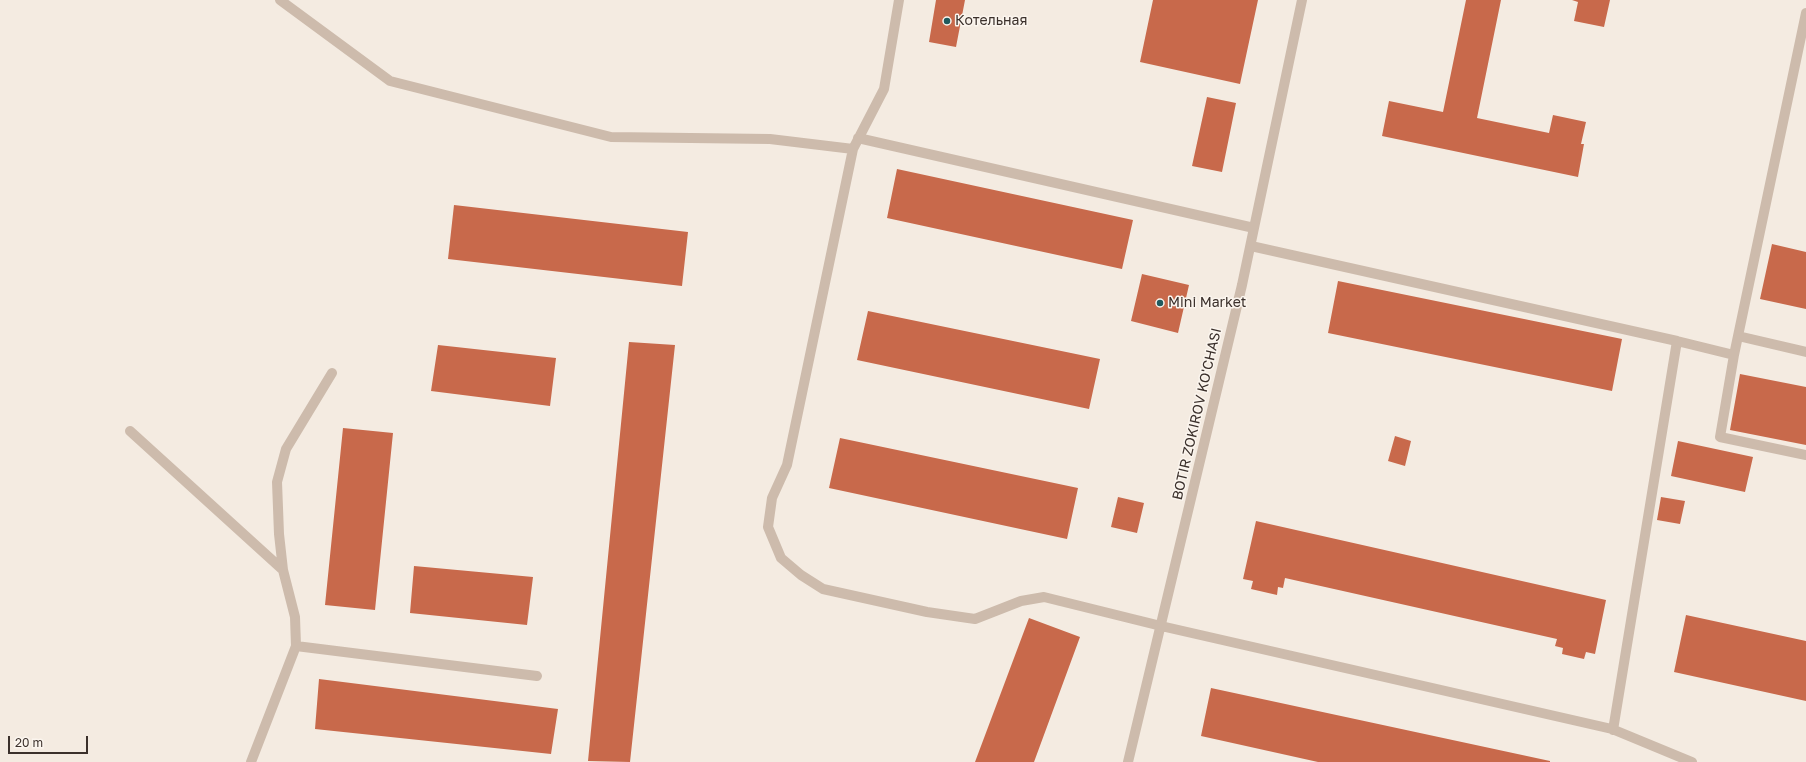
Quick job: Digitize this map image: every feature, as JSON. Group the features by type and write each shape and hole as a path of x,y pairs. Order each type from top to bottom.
{"street":[{"path":"280,0 390,81 611,137 770,139 853,149"},
{"path":"899,0 884,89 853,149 787,465 772,498 768,527 780,558 801,575 823,589 927,612 975,619 1021,601 1044,597 1161,626 1613,730 1681,760 1692,762"},
{"name":"BOTIR ZOKIROV KO'CHASI","path":"1128,762 1251,246 1302,0"},
{"path":"1806,13 1734,355 1720,437 1806,455"},
{"path":"858,138 1254,228"},
{"path":"1251,246 1677,340 1734,355"},
{"path":"1738,336 1806,352"},
{"path":"1613,730 1677,340"},
{"path":"251,762 296,646 295,617 283,570 279,534 277,482 286,449 332,372"},
{"path":"130,431 283,570"},
{"path":"296,646 537,676"}],"building":[{"name":"Котельная","path":"936,0 965,0 956,47 929,42"},
{"path":"1153,0 1258,0 1240,84 1140,62"},
{"path":"1466,0 1501,0 1477,118 1549,133 1553,115 1586,122 1581,144 1584,144 1578,177 1382,136 1389,101 1443,112"},
{"path":"1572,0 1610,0 1604,27 1574,21 1578,2"},
{"path":"1207,97 1236,103 1222,172 1192,166"},
{"path":"897,169 1133,220 1122,269 887,218"},
{"path":"454,205 688,232 682,286 448,259"},
{"path":"1772,244 1806,252 1806,309 1760,299"},
{"name":"Mini Market","path":"1142,274 1189,285 1178,333 1131,321"},
{"path":"1338,281 1622,339 1612,391 1328,333"},
{"path":"868,311 1100,359 1089,409 857,360"},
{"path":"629,342 675,345 630,762 588,761"},
{"path":"438,345 556,358 550,406 431,391"},
{"path":"1740,374 1806,387 1806,445 1730,430"},
{"path":"343,428 393,433 375,610 325,605"},
{"path":"1395,436 1411,441 1405,466 1388,461"},
{"path":"840,438 1078,488 1067,539 829,488"},
{"path":"1678,441 1753,457 1745,492 1671,476"},
{"path":"1118,497 1144,503 1137,533 1111,527"},
{"path":"1661,497 1685,501 1680,524 1657,520"},
{"path":"1256,521 1606,600 1595,654 1586,652 1584,659 1562,654 1563,648 1555,646 1557,639 1285,578 1283,588 1278,587 1277,595 1251,589 1253,581 1243,579"},
{"path":"414,566 533,577 527,625 410,613"},
{"path":"1686,615 1806,641 1806,701 1674,672"},
{"path":"1029,618 1080,637 1034,762 975,762"},
{"path":"319,679 558,709 551,754 315,729"},
{"path":"1211,688 1550,762 1318,762 1201,736"}],"place":[{"name":"Котельная","path":"947,21"},
{"name":"Mini Market","path":"1160,303"}]}
